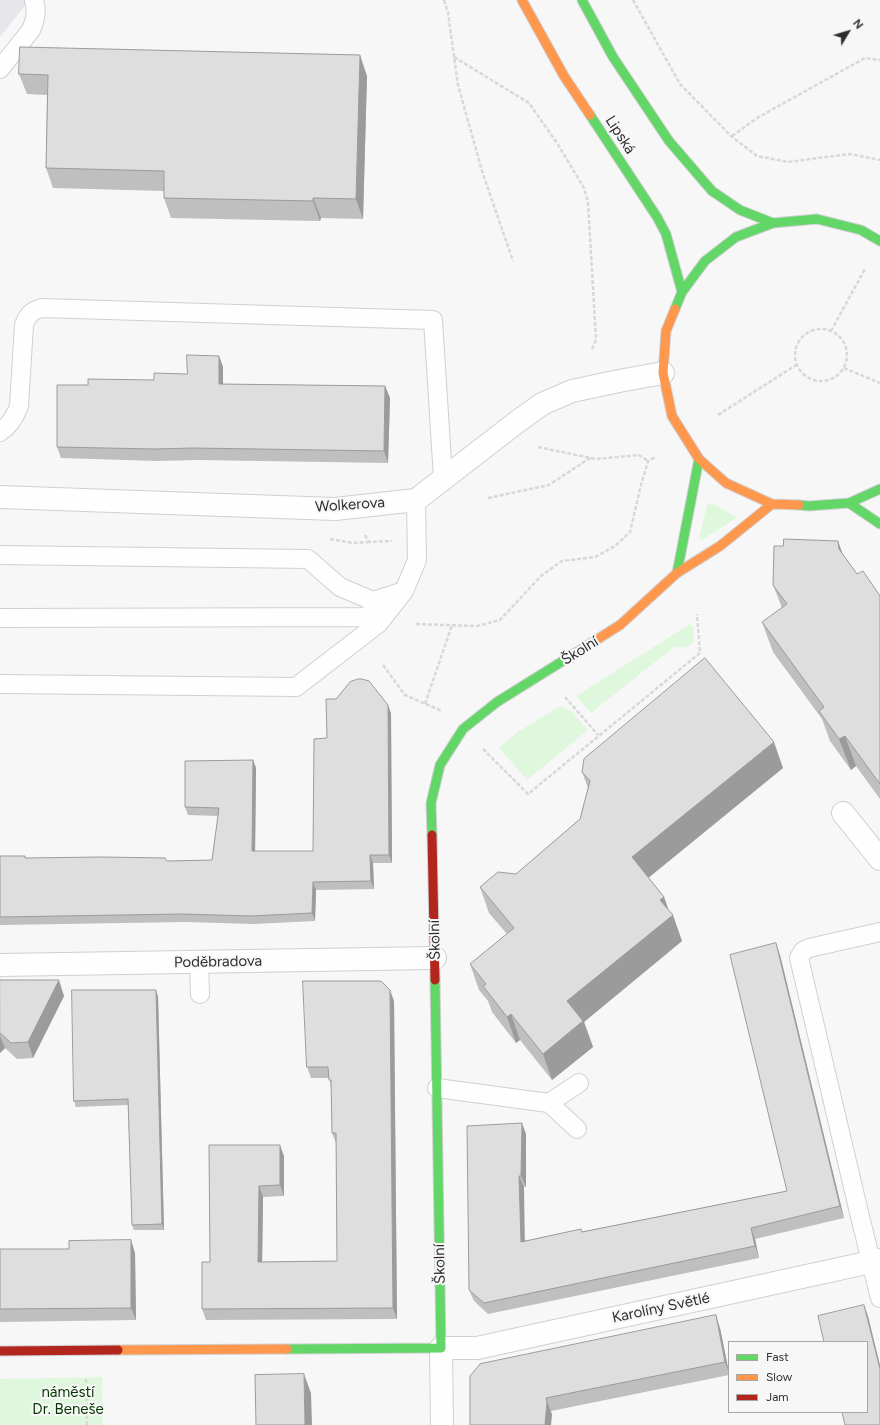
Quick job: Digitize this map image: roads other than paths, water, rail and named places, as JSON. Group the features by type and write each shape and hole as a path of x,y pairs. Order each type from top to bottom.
{"street":[{"name":"Lipská","path":"522,0 564,76 657,217 666,234 682,292"},
{"path":"582,0 613,57 669,142 712,191 740,210 773,223"},
{"path":"880,241 861,230 818,219 773,223 736,237 705,261 682,292 666,331 663,373 672,416 699,459 726,483 772,504 809,506 849,503 880,489"},
{"path":"416,500 542,404 572,392 663,373"},
{"path":"677,573 686,531 688,509 699,459"},
{"name":"Wolkerova","path":"0,497 336,509 416,500"},
{"path":"849,503 880,524"},
{"name":"Školní","path":"442,1425 435,958 431,804 440,765 463,729 497,702 620,625 677,573 720,546 772,504"},
{"path":"843,813 880,859"},
{"name":"Poděbradova","path":"0,965 435,958"},
{"name":"Karolíny Světlé","path":"441,1348 477,1348 876,1261"},
{"path":"0,1351 441,1348"}],"lane":[{"path":"0,69 31,30 36,13 34,0"},
{"path":"0,432 10,423 16,414 18,406 24,325 26,318 36,309 433,320 443,478"},
{"path":"0,684 296,687 379,623 404,591 417,560 416,500"},
{"path":"0,555 308,560 340,587 373,601 404,591"},
{"path":"0,618 365,617 404,591"},
{"path":"880,932 809,948 803,951 799,958 876,1261 880,1298"},
{"path":"199,962 200,994"},
{"path":"549,1103 579,1083"},
{"path":"437,1088 549,1103 577,1128"}],"park label":[{"name":"náměstí Dr. Beneše","path":"68,1402"}]}
